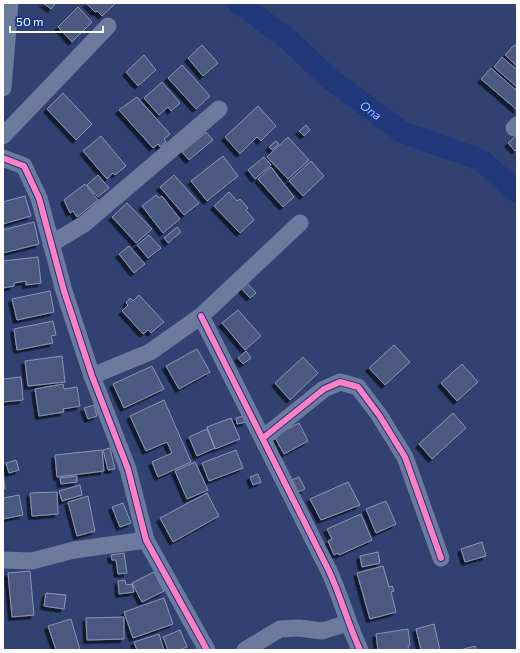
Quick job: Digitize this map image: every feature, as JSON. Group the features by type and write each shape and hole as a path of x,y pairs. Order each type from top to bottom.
{"street":[{"path":"3,88 10,3"},
{"path":"3,136 108,26"},
{"path":"52,244 84,224 219,109"},
{"path":"3,158 24,166 39,198 64,291 92,376 128,469 146,540 208,650"},
{"path":"92,376 150,352 201,316 300,224"},
{"path":"201,316 329,571 341,599 348,623 360,650"},
{"path":"263,438 324,389 340,382 358,387 379,415 405,457 441,558"},
{"path":"3,560 32,561 74,550 146,540"},
{"path":"245,650 280,629 299,628 322,631 348,623"}],"building":[{"path":"43,3 56,3 51,9"},
{"path":"86,3 115,4 102,16 97,11 95,12"},
{"path":"78,7 92,22 72,42 58,27"},
{"path":"202,45 218,63 203,76 188,58"},
{"path":"514,45 517,47 517,66 505,55"},
{"path":"144,55 156,70 138,86 126,72"},
{"path":"502,57 517,70 517,87 494,67"},
{"path":"182,65 210,96 196,109 168,78"},
{"path":"491,68 517,91 517,110 481,79"},
{"path":"162,82 180,103 171,111 168,107 159,115 144,98"},
{"path":"63,93 92,124 76,140 47,109"},
{"path":"137,97 170,134 164,139 166,142 160,147 158,144 153,148 119,110"},
{"path":"258,106 276,126 261,141 257,137 240,154 225,137"},
{"path":"306,125 310,130 304,136 299,131"},
{"path":"206,132 213,140 189,160 182,152"},
{"path":"517,135 517,149 515,151 508,143"},
{"path":"101,136 126,166 115,175 113,173 107,179 83,151"},
{"path":"288,137 309,160 288,179 267,157"},
{"path":"276,141 279,144 272,150 269,147"},
{"path":"223,156 238,176 207,201 191,181"},
{"path":"264,157 271,165 255,179 248,170"},
{"path":"311,161 324,176 303,196 289,181"},
{"path":"271,167 294,197 283,207 258,179"},
{"path":"98,175 109,188 98,197 87,185"},
{"path":"174,175 199,203 184,215 160,187"},
{"path":"85,184 98,200 77,217 73,211 70,213 64,200"},
{"path":"229,192 237,201 240,199 248,208 246,210 254,220 240,233 214,206"},
{"path":"156,195 159,198 162,196 180,219 163,233 142,206"},
{"path":"25,196 31,216 3,224 3,202"},
{"path":"127,203 152,229 136,243 112,217"},
{"path":"34,222 39,244 3,253 3,230"},
{"path":"177,227 181,232 168,243 164,238"},
{"path":"149,235 161,248 148,258 137,245"},
{"path":"129,246 145,264 134,273 119,254"},
{"path":"38,257 41,283 26,285 26,281 14,283 14,286 3,288 3,261"},
{"path":"247,283 256,293 250,298 241,288"},
{"path":"50,291 54,312 17,320 12,299"},
{"path":"139,295 164,322 151,333 148,330 143,334 122,311 128,305 126,303 130,298 133,301"},
{"path":"238,310 261,336 245,350 222,323"},
{"path":"53,321 56,335 51,336 53,343 17,350 14,329"},
{"path":"394,345 410,362 385,385 369,368"},
{"path":"197,349 210,372 179,389 166,366"},
{"path":"246,351 251,358 243,364 238,358"},
{"path":"62,356 65,382 28,386 25,361"},
{"path":"303,357 318,373 290,400 275,383"},
{"path":"462,364 478,382 457,401 441,383"},
{"path":"152,366 164,389 124,408 113,384"},
{"path":"21,377 23,400 3,402 3,379"},
{"path":"63,384 64,389 77,387 80,406 63,409 64,412 39,416 35,389"},
{"path":"164,400 191,462 158,477 152,462 172,453 167,442 146,451 130,416"},
{"path":"94,405 97,416 88,419 84,408"},
{"path":"453,413 466,428 432,459 419,444"},
{"path":"244,416 246,422 237,424 236,418"},
{"path":"231,418 240,439 215,449 207,427"},
{"path":"299,423 308,441 284,454 274,436"},
{"path":"207,429 215,448 197,456 189,437"},
{"path":"110,448 115,469 108,470 103,450"},
{"path":"102,450 104,471 57,477 55,455"},
{"path":"236,450 243,468 209,481 202,463"},
{"path":"16,460 19,470 9,473 6,463"},
{"path":"195,462 208,490 187,499 175,471"},
{"path":"3,473 5,489 3,489"},
{"path":"258,474 261,482 253,485 250,477"},
{"path":"77,476 77,482 61,484 60,478"},
{"path":"299,477 305,489 298,492 292,480"},
{"path":"348,482 360,505 321,520 310,499"},
{"path":"80,485 82,495 62,501 59,491"},
{"path":"57,492 58,514 32,516 30,493"},
{"path":"207,493 219,516 173,542 160,518"},
{"path":"19,495 23,515 3,519 3,498"},
{"path":"88,496 95,531 77,536 68,502"},
{"path":"386,501 396,524 376,533 366,509"},
{"path":"123,503 131,523 120,527 112,507"},
{"path":"361,514 372,540 339,555 338,553 334,555 328,541 332,539 327,529"},
{"path":"482,542 486,556 465,562 461,549"},
{"path":"378,552 380,563 362,567 360,556"},
{"path":"124,553 127,573 118,574 116,560 112,560 111,555"},
{"path":"383,566 389,587 392,586 394,591 391,592 396,612 370,619 357,573"},
{"path":"30,571 34,615 12,617 8,573"},
{"path":"154,572 164,591 142,602 132,583"},
{"path":"125,580 126,585 132,584 134,592 119,594 118,581"},
{"path":"46,593 66,595 64,609 44,606"},
{"path":"164,598 173,624 133,638 124,612"},
{"path":"124,617 124,639 87,640 86,618"},
{"path":"71,619 80,650 56,650 48,626"},
{"path":"434,624 440,650 421,650 416,629"},
{"path":"408,629 410,645 408,646 409,650 378,650 376,634"},
{"path":"180,630 187,647 180,650 168,650 163,637"},
{"path":"159,634 164,650 137,650 134,642"},
{"path":"475,646 476,650 460,650"}],"waterway":[{"name":"Ona","path":"239,3 289,40 330,79 402,132 481,160 517,192"}],"cycle path":[{"path":"3,158 24,166 39,198 64,291 92,376 128,469 146,540 207,650"},
{"path":"201,316 329,571 360,650"},
{"path":"263,438 324,389 340,382 358,387 379,415 405,457 441,558"}]}
